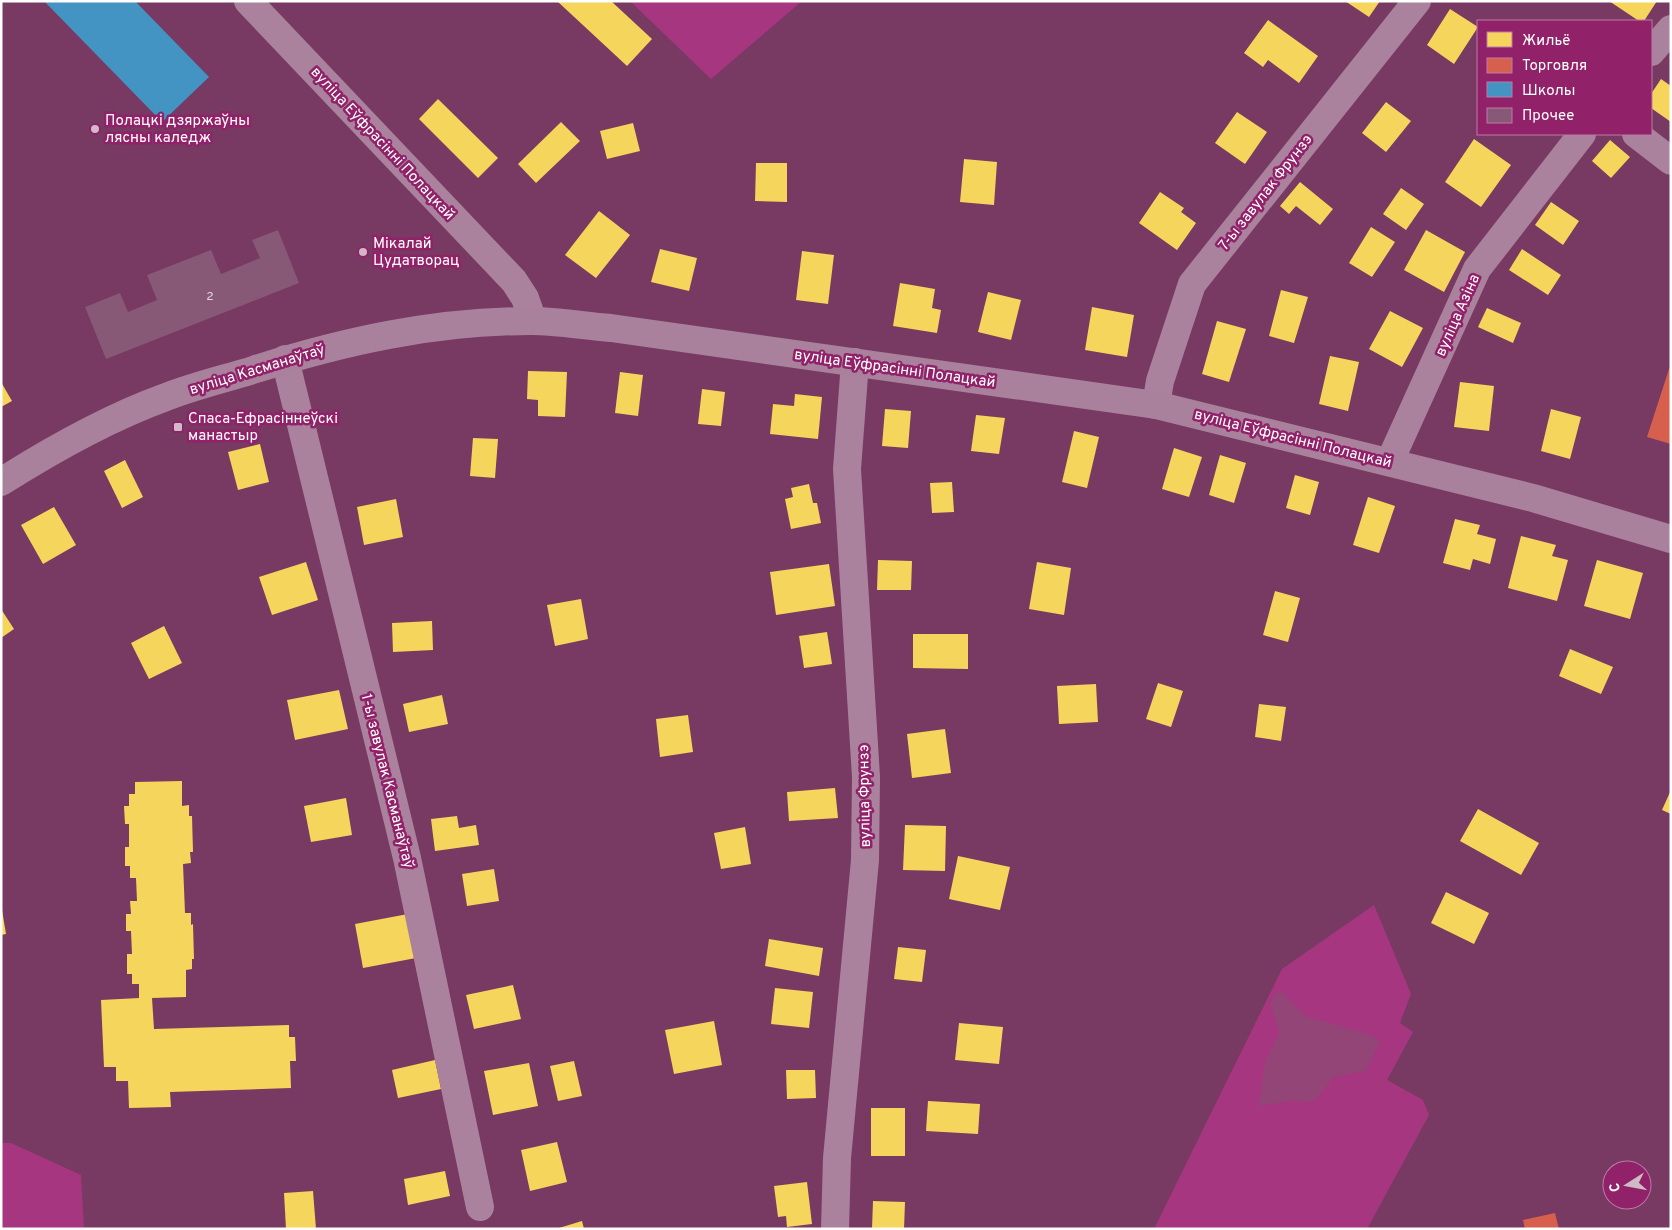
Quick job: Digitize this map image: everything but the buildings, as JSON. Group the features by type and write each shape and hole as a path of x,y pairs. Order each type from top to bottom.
{"main road":[{"name":"вуліца Касманаўтаў","path":"1,482 33,462 107,422 166,397 285,358 372,336 465,324 533,321"},
{"name":"вуліца Еўфрасінні Полацкай","path":"533,321 611,328 1156,405 1390,461 1533,498 1671,539"}],"street":[{"name":"вуліца Еўфрасінні Полацкай","path":"248,1 514,281 525,298 533,321"},
{"name":"7-ы завулак Фрунзэ","path":"1156,405 1160,381 1192,284 1417,1"},
{"path":"1652,51 1671,29"},
{"name":"вуліца Азіна","path":"1390,461 1477,268 1581,135"},
{"path":"1637,135 1671,161"},
{"name":"1-ы завулак Касманаўтаў","path":"285,358 407,858 480,1207"},
{"name":"вуліца Фрунзэ","path":"835,1229 837,1158 865,860 866,777 846,469 855,362"}],"shaded area":[{"path":"630,1 802,1 711,79"},
{"path":"1374,905 1411,994 1400,1023 1413,1032 1387,1080 1423,1100 1429,1115 1367,1229 1154,1229 1282,969"},
{"path":"1280,990 1305,1016 1368,1034 1380,1041 1366,1071 1334,1077 1313,1102 1290,1101 1259,1106 1265,1062 1279,1033 1270,1002"},
{"path":"1,1143 11,1143 81,1175 84,1229 1,1229"}],"place":[{"name":"Полацкі дзяржаўны лясны каледж","path":"95,129"},
{"name":"Мікалай Цудатворац","path":"363,252"},
{"name":"Спаса-Ефрасіннеўскі манастыр","path":"178,427"}]}
